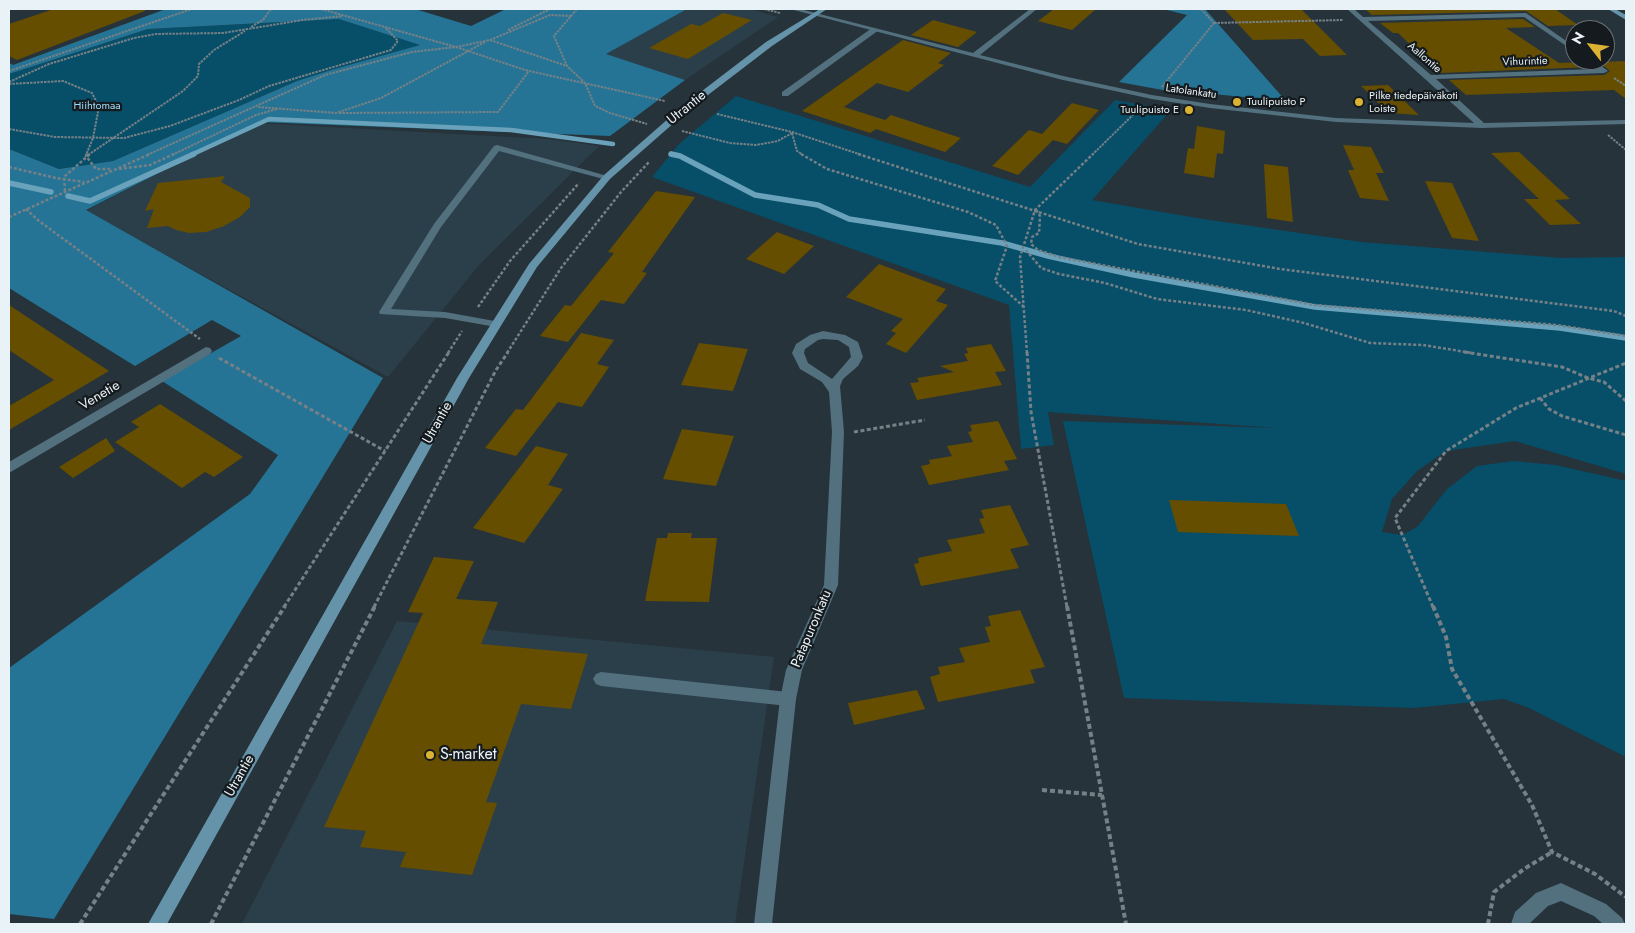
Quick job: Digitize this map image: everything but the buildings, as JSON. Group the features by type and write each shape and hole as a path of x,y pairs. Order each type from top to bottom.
{"main road":[{"name":"Utrantie","path":"157,924 458,386 532,266 607,177 688,106 769,44 824,9"},
{"path":"1611,9 1626,18"}],"street":[{"name":"Latolankatu","path":"793,9 1063,78 1152,97 1210,106 1317,118 1482,126 1626,122"},
{"path":"975,55 1034,9"},
{"name":"Aallontie","path":"1350,9 1429,77 1482,126"},
{"name":"Vihurintie","path":"1362,19 1526,15 1565,43"},
{"path":"785,94 875,30"},
{"name":"Vihurintie","path":"1429,77 1604,71 1603,70"},
{"path":"496,324 445,315 384,312 437,226 497,148 607,177"},
{"path":"823,335 841,337 854,345 857,357 849,368 838,377 834,391 826,379 804,366 800,360 798,353 800,347 806,341 823,335"},
{"name":"Venetie","path":"9,468 206,350"},
{"path":"812,371 832,373 849,368"},
{"name":"Patapuronkatu","path":"763,924 788,698 794,670 831,585 838,432 834,391"},
{"path":"601,679 788,698"},
{"path":"1520,924 1521,918 1542,899 1561,892 1600,910 1616,924"}],"path":[{"path":"9,71 192,9"},
{"path":"65,191 64,177 86,156 183,91 198,76 199,64 214,50 263,20 271,9"},
{"path":"321,9 456,47 529,71 665,101"},
{"path":"336,113 381,98 550,9"},
{"path":"577,9 554,36 567,66 585,83 595,106 610,113 648,125"},
{"path":"764,9 781,13"},
{"path":"1201,9 1214,23 1351,20"},
{"path":"9,217 84,182 258,107 325,75 412,52 456,47 490,40 550,15 571,16"},
{"path":"9,83 49,64 134,38 156,34 223,33 303,20 346,16"},
{"path":"1126,924 1031,412 1020,256 1035,210 1152,97 1214,23"},
{"path":"9,129 55,137 124,138 170,126 240,100 269,86 391,50 398,41 385,27"},
{"path":"490,40 567,66"},
{"path":"258,107 277,110 336,113 498,112 529,71"},
{"path":"9,83 63,81 92,93 98,107 92,138 86,156"},
{"path":"86,156 96,169 114,169 150,164 256,115 277,110"},
{"path":"717,114 792,132 1138,244 1280,269 1614,311 1626,316"},
{"path":"684,125 679,130 730,143 756,145 778,141 792,132"},
{"path":"792,132 797,150 827,169 968,212 996,225 1007,246 994,281 1024,306"},
{"path":"211,924 496,370 561,268 621,192 653,158"},
{"path":"9,167 64,180 84,182"},
{"path":"1035,210 1040,216 1039,232 1032,237 1032,244 1038,250 1059,257 1316,305 1557,325 1626,336"},
{"path":"1026,250 1042,268 1058,274 1105,283 1157,299 1246,310 1304,323 1370,343 1423,345 1562,368 1604,382 1626,401"},
{"path":"1626,363 1516,408 1446,451 1395,518 1446,637 1452,669 1532,806 1552,852 1595,874 1626,897"},
{"path":"1540,398 1549,408 1562,416 1626,435"},
{"path":"838,432 855,432 925,420"},
{"path":"854,422 855,432"},
{"path":"1042,790 1102,796"},
{"path":"1488,924 1494,892 1524,869 1552,852"}],"shaded area":[{"path":"166,9 415,9 471,26 506,9 687,9 606,54 685,80 610,136 259,122 86,210 383,378 54,919 9,914 9,668 250,494 278,455 162,381 241,336 212,320 135,366 9,288 9,149 59,169 113,161 297,81 420,45 339,19 148,29 9,74 9,63 13,65"},
{"path":"687,9 750,9 778,17 685,80 605,54"},
{"path":"1163,9 1205,9 1286,101 1192,92 1190,95 1119,82 1187,15"},
{"path":"255,123 548,139 599,146 479,265 388,377 86,211"},
{"path":"397,621 774,657 735,924 242,924"}],"green space":[{"name":"Hiihtomaa","path":"339,19 421,45 297,81 113,161 59,169 9,149 9,74 148,29"},
{"path":"736,96 1030,187 1115,100 1171,110 1092,200 1203,219 1362,242 1561,258 1626,257 1626,474 1515,441 1446,451 1417,471 1392,499 1382,532 1402,535 1417,527 1447,489 1477,466 1513,461 1556,465 1626,481 1626,757 1529,708 1504,699 1414,708 1124,698 1063,421 1278,428 1048,412 1054,445 1021,449 1009,305 652,177 679,144"}],"waterway":[{"path":"191,155 269,119 511,130 613,144"},
{"path":"68,196 90,201 194,154"},
{"path":"674,155 671,154 680,156 755,195 818,205 849,219 1002,243 1048,256 1134,275 1315,307 1560,328 1626,338"},
{"path":"9,183 51,192"}],"place":[{"name":"Tuulipuisto P","path":"1237,102"},
{"name":"Pilke tiedepäiväkoti Loiste","path":"1359,102"},
{"name":"Tuulipuisto E","path":"1189,110"},
{"name":"S-market","path":"430,755"}]}
